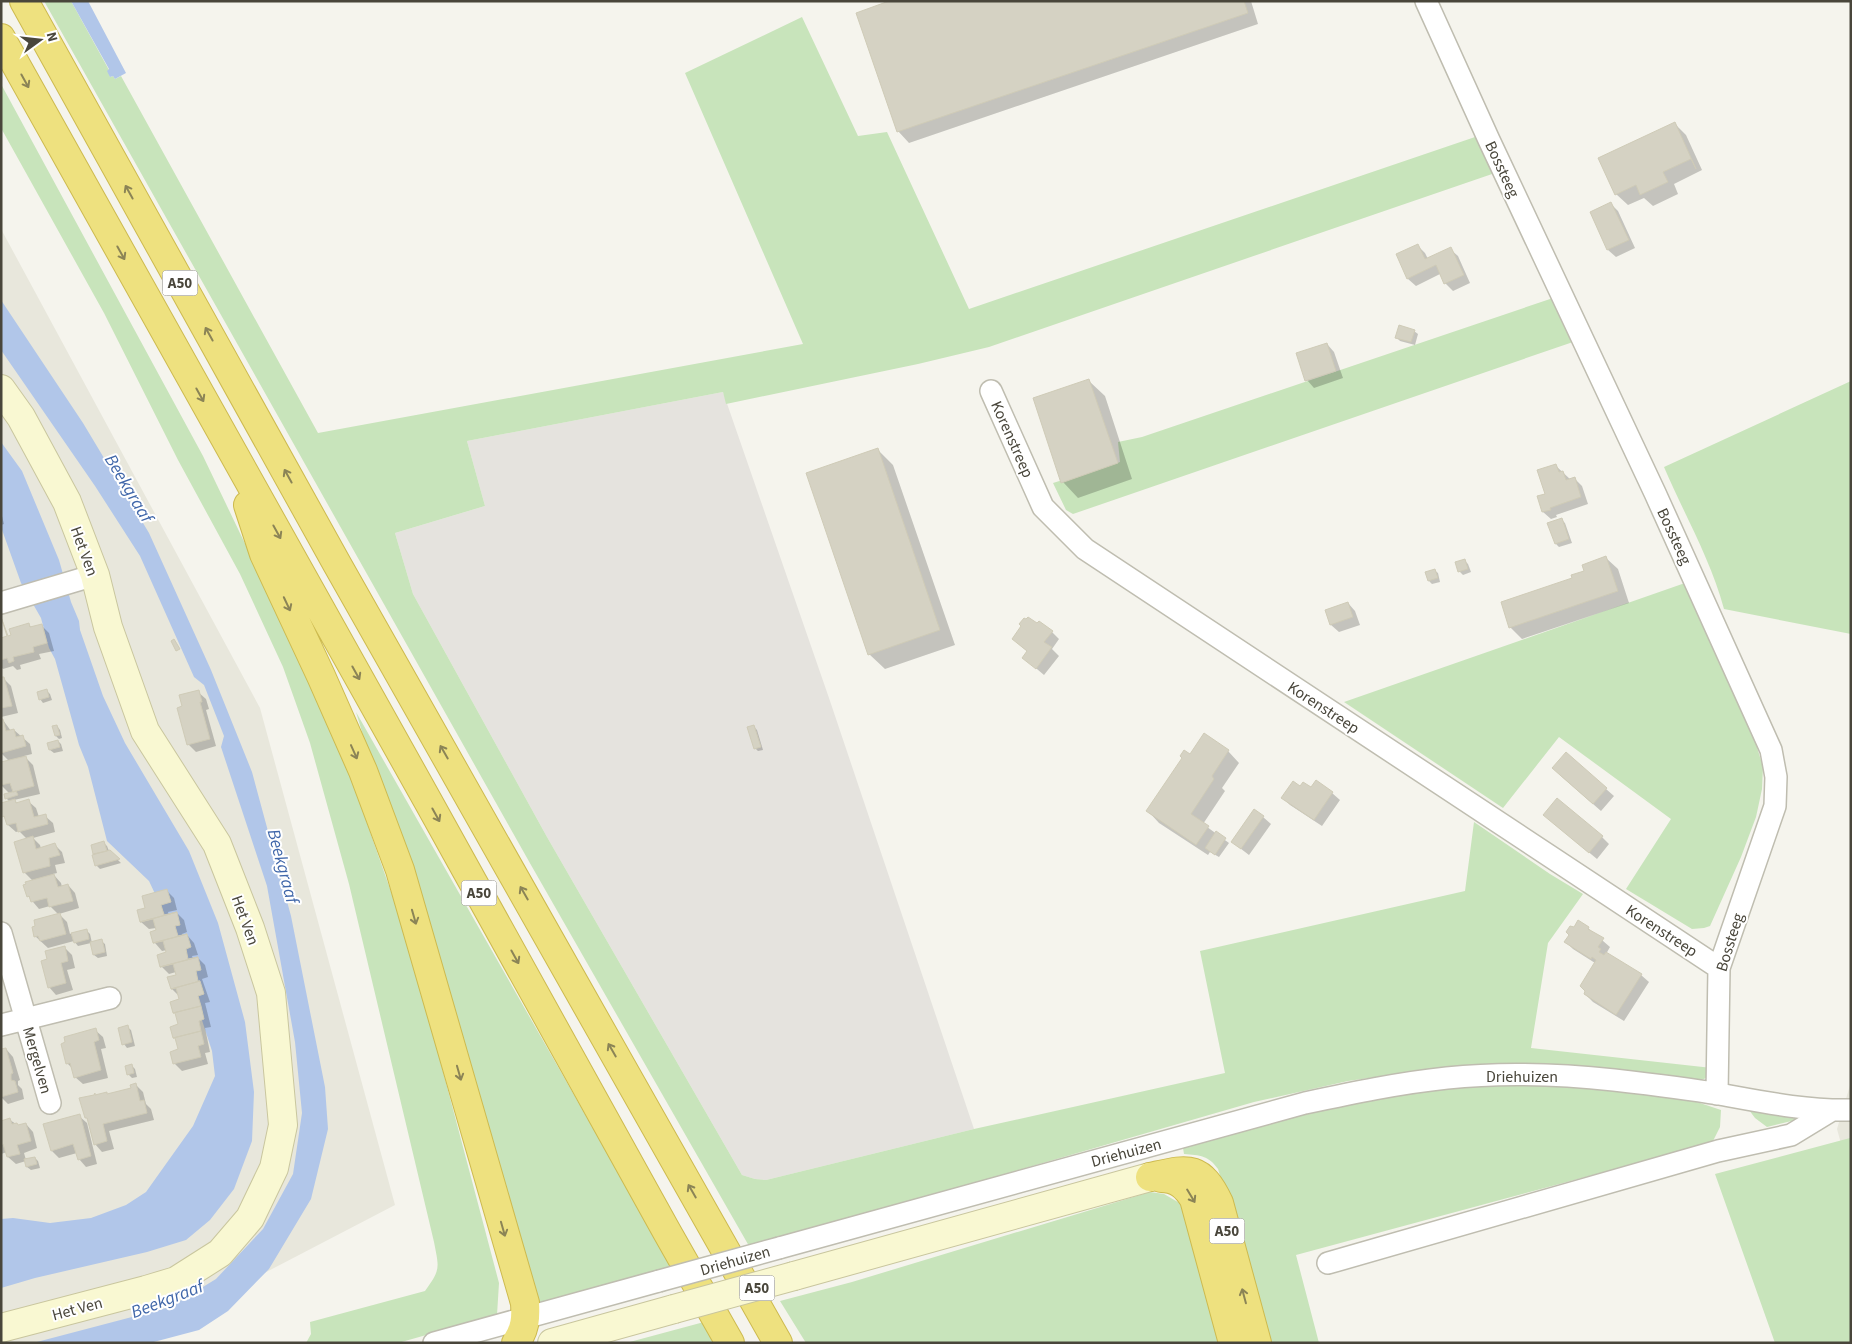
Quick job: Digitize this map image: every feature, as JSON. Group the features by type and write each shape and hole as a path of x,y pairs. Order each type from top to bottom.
{"highway":[{"name":"A50","path":"24,1 328,547 778,1343"},
{"name":"A50","path":"1,38 730,1343"},
{"name":"A50","path":"227,444 264,554 363,771 400,870 522,1294 526,1317"},
{"name":"A50","path":"1150,1177 1187,1170 1197,1174 1210,1188 1219,1203 1257,1343"},
{"name":"A50","path":"1150,1177 1166,1178 1181,1183 1194,1199 1233,1343"},
{"name":"A50","path":"716,1233 797,1343"},
{"path":"516,1343 524,1329 526,1317"}],"street":[{"name":"Bossteeg","path":"1426,1 1489,140 1655,493 1771,750 1776,777 1775,806 1718,968 1717,1094"},
{"name":"Het Ven","path":"1,389 21,417 67,502 84,578 108,627 145,731 217,844 253,938 271,993 283,1126 274,1168 250,1218 220,1253 176,1280 146,1290 1,1328"},
{"name":"Korenstreep","path":"991,390 1043,507 1085,549 1718,968"},
{"path":"6,602 84,578"},
{"name":"Mergelven","path":"1,933 50,1103"},
{"name":"Mergelven","path":"1,1025 110,998"},
{"name":"Driehuizen","path":"434,1343 1305,1103 1393,1085 1447,1078 1510,1074 1612,1080 1717,1094 1767,1103 1841,1110"},
{"name":"Driehuizen","path":"1328,1263 1708,1154 1791,1135 1841,1110"},
{"name":"Driehuizen","path":"552,1343 1150,1177"}],"shaded area":[{"path":"1,229 260,708 395,1205 130,1343 1,1343"},
{"path":"723,392 829,698 974,1129 766,1180 742,1175 547,837 413,594 395,533 485,506 467,441"},
{"path":"1851,1082 1851,1180 1837,1129"}],"green space":[{"path":"44,1 71,1 109,70 110,77 113,76 115,79 121,76 318,433 803,344 685,73 802,17 858,136 887,132 969,309 1478,136 1495,173 989,347 918,364 726,404 723,392 467,441 485,506 395,533 413,594 547,837 742,1175 766,1180 974,1129 1225,1073 1200,951 1465,891 1474,822 1550,874 1583,894 1548,943 1531,1048 1712,1068 1706,1078 1695,1083 1410,1072 1348,1081 1254,1102 846,1220 749,1246 531,865"},
{"path":"1,84 203,456 334,729 409,943 499,1283 497,1315 398,1343 306,1343 311,1334 310,1322 425,1291 434,1278 438,1263 349,884 310,743 283,667 240,574 178,460 104,313 1,128"},
{"path":"1553,298 1573,342 1073,514 1066,510 1053,483 1120,462 1118,442 1142,437"},
{"path":"1851,381 1851,634 1724,609 1705,555 1664,467"},
{"path":"1685,583 1749,721 1763,767 1762,789 1756,817 1741,857 1710,926 1692,929 1626,889 1671,819 1559,737 1503,808 1344,702"},
{"path":"356,712 672,1267 534,1305"},
{"path":"1535,1081 1682,1097 1721,1110 1720,1127 1712,1143 1296,1255 1319,1343 1265,1343 1241,1247 1218,1169 1211,1161 1204,1157 1184,1154 1183,1148 1394,1088"},
{"path":"1749,1110 1808,1117 1767,1127 1755,1118"},
{"path":"1850,1138 1851,1343 1775,1343 1715,1174"},
{"path":"1150,1192 1164,1194 1183,1205 1227,1343 806,1343 780,1301 852,1282"},
{"path":"704,1322 715,1343 626,1343"}],"water":[{"path":"71,1 88,1 126,73 115,79 113,76 110,77 107,71 109,69"},
{"path":"1,300 83,423 149,533 211,670 252,772 291,916 325,1087 328,1129 311,1199 269,1269 228,1311 199,1330 150,1343 33,1343 170,1307 216,1279 263,1229 293,1174 302,1113 295,1042 267,886 221,747 224,736 204,685 194,677 140,556 95,486 1,350"},
{"path":"1,442 22,471 59,560 71,602 79,621 80,630 103,696 125,743 189,851 218,923 245,1022 254,1092 252,1141 234,1189 210,1220 186,1240 147,1252 35,1278 1,1288 1,1219 13,1218 50,1223 91,1218 126,1205 146,1192 193,1126 215,1076 212,1051 174,934 149,881 107,841 88,767 79,745 55,659 49,648 41,618 21,583 1,527"}],"building":[{"path":"889,1 1244,1 1248,13 897,132 856,13"},
{"path":"1675,122 1696,169 1691,159 1663,172 1668,182 1640,195 1636,185 1615,195 1598,158"},
{"path":"1611,202 1629,240 1607,250 1590,212"},
{"path":"1418,244 1425,259 1451,247 1464,275 1444,284 1436,265 1407,279 1396,254"},
{"path":"1399,325 1415,330 1411,342 1395,338"},
{"path":"1327,343 1336,371 1305,381 1296,353"},
{"path":"1089,379 1118,463 1061,483 1033,398"},
{"path":"878,448 940,630 868,655 806,473"},
{"path":"1556,464 1559,472 1563,471 1566,480 1575,477 1581,497 1542,512 1537,496 1545,494 1537,470"},
{"path":"1562,518 1569,539 1555,544 1547,523"},
{"path":"1606,556 1618,591 1509,628 1501,602 1572,578 1571,575 1584,571 1582,565"},
{"path":"1465,559 1468,569 1458,572 1455,562"},
{"path":"1435,569 1438,578 1428,581 1425,572"},
{"path":"1348,602 1353,617 1330,625 1325,610"},
{"path":"1,617 8,636 11,635 9,629 29,623 30,627 42,624 47,643 33,647 34,652 13,657 14,661 9,663 7,658 1,660 1,638 7,636"},
{"path":"1028,617 1037,623 1039,621 1053,631 1044,642 1052,647 1036,669 1022,658 1027,651 1012,639 1021,626 1019,624 1024,618"},
{"path":"174,639 180,649 176,651 171,641"},
{"path":"1,677 4,677 12,706 1,708"},
{"path":"47,689 49,697 39,700 37,692"},
{"path":"199,690 202,702 200,702 210,739 187,745 177,708 182,706 179,695"},
{"path":"1,719 3,719 6,731 14,729 16,737 23,735 26,746 1,753"},
{"path":"57,725 60,735 55,736 52,726"},
{"path":"754,725 761,747 754,749 747,727"},
{"path":"1204,733 1229,750 1212,776 1214,779 1191,814 1209,826 1196,845 1146,811 1182,758 1180,756 1184,750 1190,754"},
{"path":"58,740 60,747 49,750 47,743"},
{"path":"1566,752 1607,788 1593,804 1552,768"},
{"path":"26,756 34,786 13,792 10,783 1,785 1,762"},
{"path":"1316,780 1333,792 1314,820 1281,798 1293,781 1300,786 1303,782 1311,787"},
{"path":"16,791 18,795 5,799 4,794"},
{"path":"1557,798 1603,836 1589,853 1543,815"},
{"path":"15,799 16,803 29,799 34,817 46,814 48,824 18,832 16,823 7,825 4,816 2,817 1,814 1,803"},
{"path":"1254,809 1264,816 1241,849 1231,842"},
{"path":"1216,831 1226,838 1215,855 1205,848"},
{"path":"33,836 36,849 55,843 60,855 49,858 50,866 23,873 14,842"},
{"path":"104,841 107,851 93,854 91,845"},
{"path":"110,850 120,859 95,866 92,855"},
{"path":"54,874 58,887 68,884 73,901 49,907 47,898 31,902 23,885 26,884 25,882"},
{"path":"167,889 171,902 161,905 164,915 177,912 140,922 137,910 145,908 142,896"},
{"path":"177,912 180,925 175,926 178,936 187,934 153,943 150,932 156,930 153,919 140,922"},
{"path":"60,913 66,934 40,941 38,936 34,937 32,927 35,926 34,920"},
{"path":"1578,920 1589,927 1588,929 1604,938 1598,947 1601,949 1599,952 1604,955 1606,952 1642,974 1616,1015 1584,994 1585,991 1580,986 1596,960 1592,957 1591,959 1564,942 1569,935 1566,932 1570,926 1574,927"},
{"path":"87,929 89,939 74,943 71,933"},
{"path":"187,934 191,947 186,949 188,959 198,957 160,967 157,955 166,952 163,941 153,943"},
{"path":"102,939 105,952 93,955 90,942"},
{"path":"65,946 68,961 61,963 66,983 48,988 41,961 47,959 45,951"},
{"path":"198,957 201,970 196,971 198,981 200,981 171,989 167,977 176,975 173,964 160,967"},
{"path":"200,981 204,994 198,996 201,1006 173,1013 170,1002 179,999 176,988 171,989"},
{"path":"201,1006 204,1019 199,1021 201,1031 173,1038 170,1027 178,1024 175,1013 173,1013"},
{"path":"128,1025 132,1042 122,1045 118,1028"},
{"path":"96,1028 99,1040 94,1042 101,1070 74,1078 70,1063 66,1064 61,1044 65,1042 64,1037"},
{"path":"201,1031 204,1044 198,1046 201,1057 173,1064 170,1052 178,1049 175,1038 173,1038"},
{"path":"6,1048 13,1073 11,1074 11,1080 15,1081 18,1092 1,1097 1,1049"},
{"path":"132,1064 134,1073 127,1075 125,1066"},
{"path":"136,1083 140,1101 144,1100 147,1113 103,1124 107,1141 94,1145 87,1118 85,1118 79,1098 94,1095 95,1093 95,1095 107,1092 107,1094 131,1088 130,1085"},
{"path":"80,1114 91,1156 78,1160 73,1144 51,1151 43,1124"},
{"path":"10,1118 12,1124 26,1123 31,1141 17,1145 20,1154 7,1157 3,1144 1,1145 1,1121"},
{"path":"35,1157 37,1164 26,1167 24,1159"}],"water label":[{"name":"Beekgraaf","path":"129,488"},
{"name":"Beekgraaf","path":"283,866"},
{"name":"Beekgraaf","path":"167,1299"}]}
